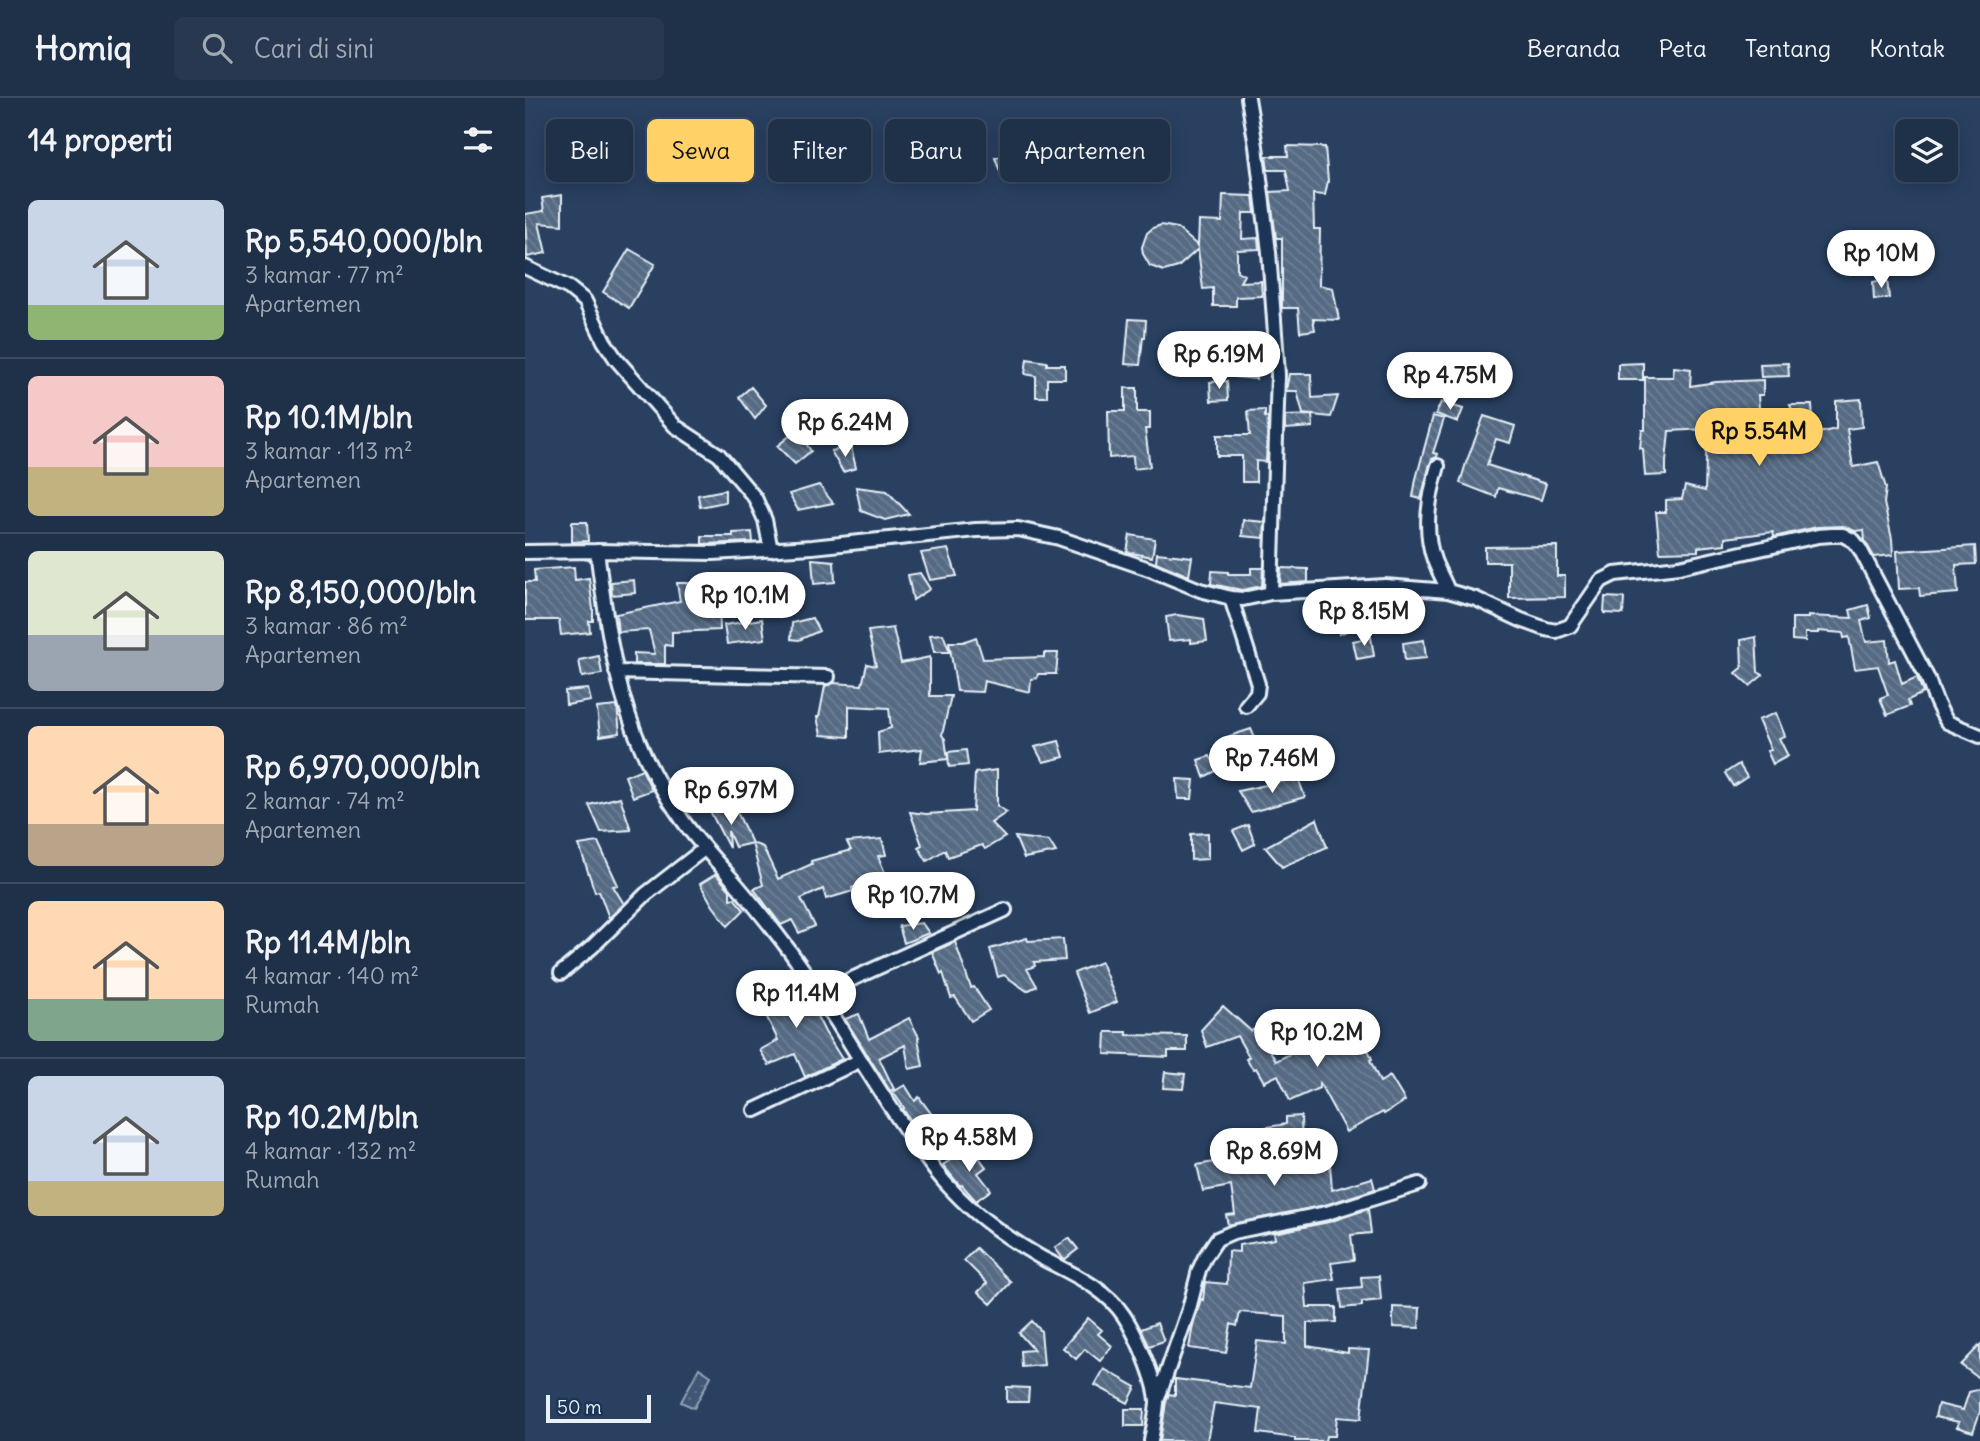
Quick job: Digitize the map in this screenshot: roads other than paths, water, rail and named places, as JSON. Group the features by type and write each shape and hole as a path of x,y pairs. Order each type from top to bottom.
{"street":[{"path":"1248,98 1269,252 1278,374 1271,593"},
{"path":"525,267 569,288 585,301 616,359 675,425 719,455 755,498 765,520 771,550"},
{"path":"1438,466 1429,496 1429,520 1433,557 1448,591"},
{"path":"525,552 713,553 771,550 965,530 1017,529 1059,538 1200,590 1231,598 1385,586 1448,591 1476,599 1546,629 1560,630 1573,623 1585,601 1601,581 1615,574 1678,567 1818,536 1843,535 1854,541 1860,549 1928,679 1935,702 1947,722 1980,736"},
{"path":"597,551 608,632 626,709 656,779 678,814 704,849 758,909 799,964 898,1121 940,1176 985,1220 1111,1300 1124,1316 1142,1351 1157,1401"},
{"path":"1231,598 1258,684 1257,693 1246,706"},
{"path":"616,672 828,677"},
{"path":"561,973 646,894 704,849"},
{"path":"818,994 1005,910"},
{"path":"755,1110 859,1061"},
{"path":"1151,1441 1157,1401 1189,1309 1199,1270 1217,1239 1233,1232 1327,1213 1419,1184"}]}
